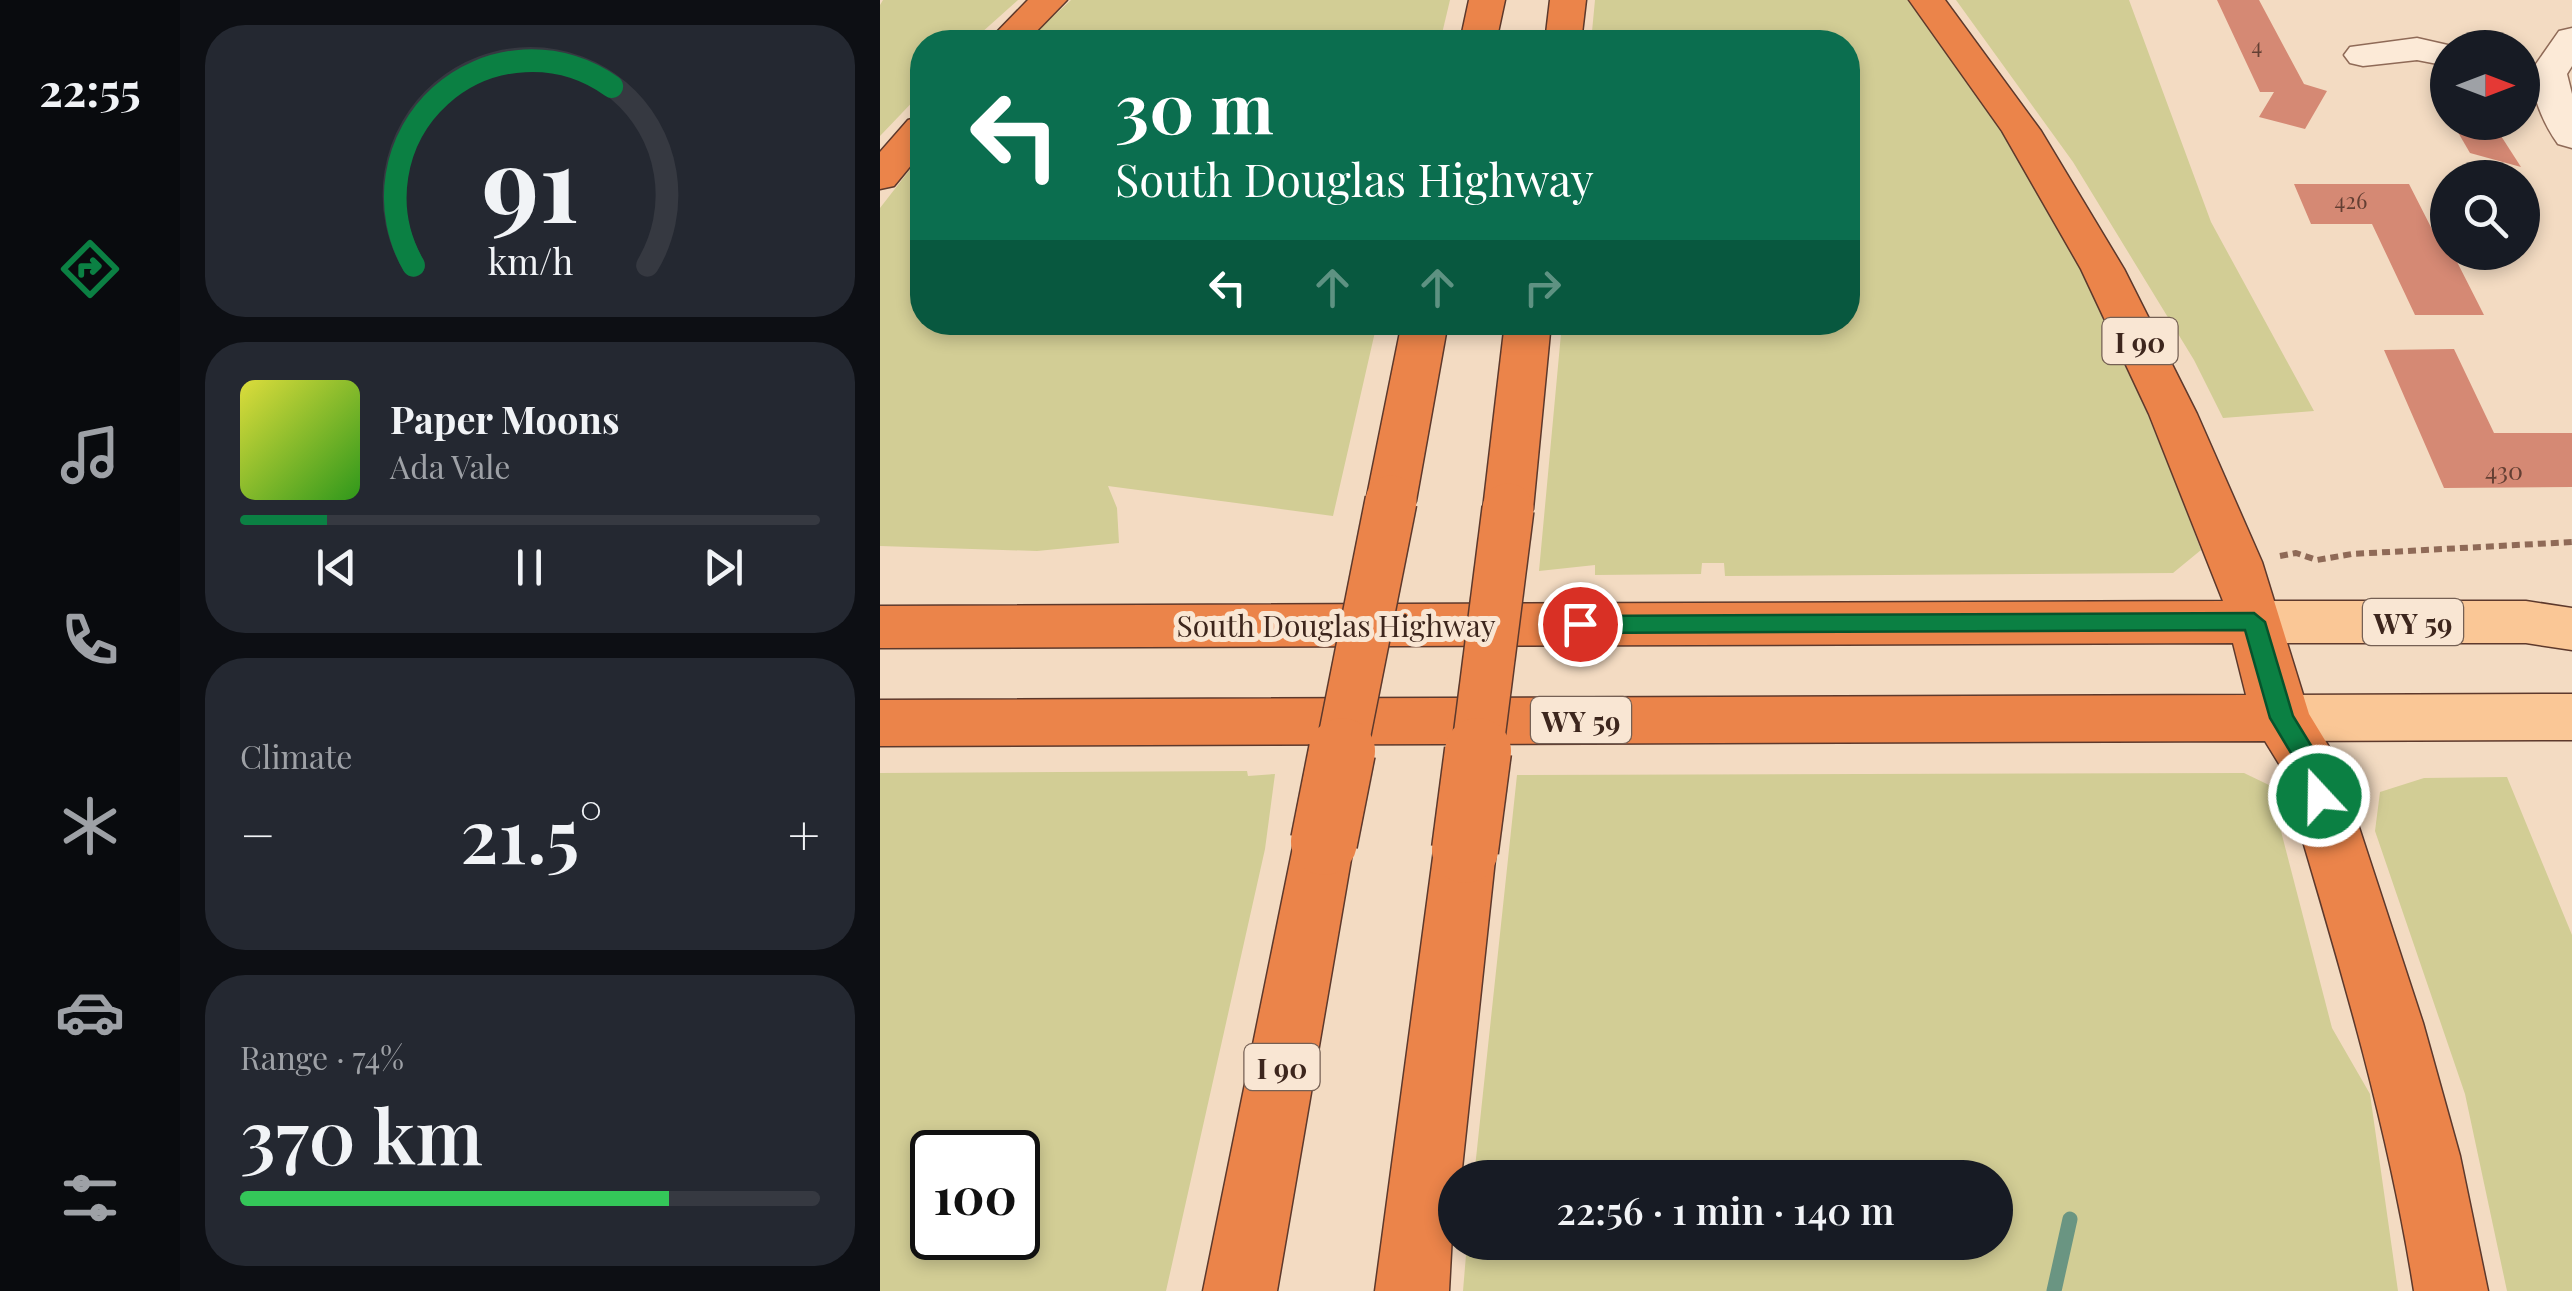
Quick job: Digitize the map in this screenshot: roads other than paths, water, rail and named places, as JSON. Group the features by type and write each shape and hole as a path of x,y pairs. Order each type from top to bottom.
{"highway":[{"path":"1018,30 1050,0"},
{"path":"1481,30 1487,0"},
{"path":"1564,30 1568,0"},
{"name":"I 90","path":"1928,0 2026,132 2096,252 2152,364 2238,567 2282,718 2308,760 2398,1048 2451,1291"},
{"path":"880,177 910,142"},
{"name":"I 90","path":"1240,1291 1423,335"},
{"path":"1412,1291 1527,335"},
{"name":"South Douglas Highway","path":"880,626 2254,622"},
{"name":"WY 59","path":"880,723 2282,718"}],"main road":[{"name":"South Douglas Highway","path":"2254,622 2526,622 2572,630"},
{"name":"WY 59","path":"2282,718 2572,717"}],"street":[{"path":"2540,68 2572,39"},
{"path":"2363,54 2430,51"},
{"path":"2540,80 2572,136"}],"waterway":[{"path":"2054,1291 2070,1219"}]}
